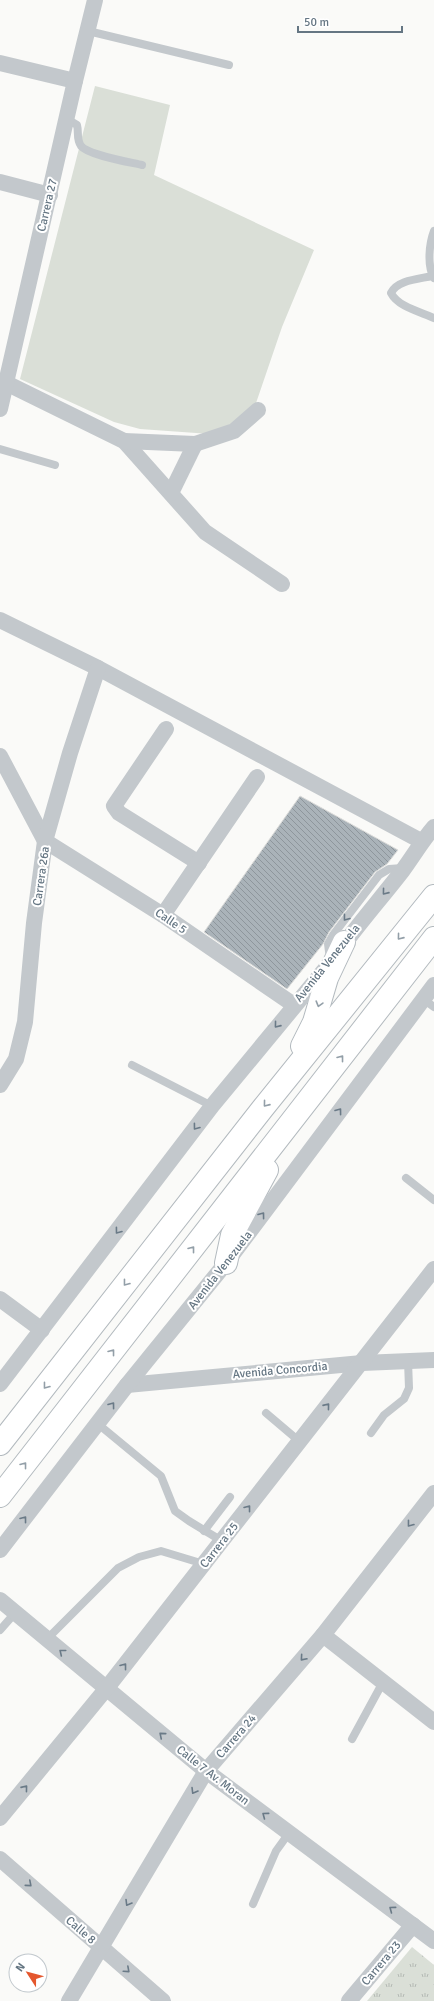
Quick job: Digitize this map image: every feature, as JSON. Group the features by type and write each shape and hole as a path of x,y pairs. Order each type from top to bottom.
{"street":[{"name":"Carrera 27","path":"0,409 75,81 96,0"},
{"path":"0,63 75,81"},
{"path":"0,182 50,195"},
{"path":"6,383 124,441 205,532 282,584"},
{"path":"124,441 195,444 234,431 258,410"},
{"path":"171,493 195,444"},
{"path":"0,620 98,668 421,841"},
{"name":"Carrera 26a","path":"0,1084 16,1059 25,1022 34,923 45,841 70,753 98,668"},
{"path":"166,728 114,806 119,813 199,863"},
{"path":"0,756 45,841"},
{"path":"163,915 257,777"},
{"name":"Avenida Venezuela","path":"0,1384 212,1106 331,962 344,942 404,868 421,841 434,827"},
{"name":"Calle 5","path":"45,841 163,915 294,1005"},
{"path":"0,1444 283,1083 434,896"},
{"path":"0,1496 434,938"},
{"path":"283,1083 312,1027 326,978 344,942"},
{"name":"Avenida Venezuela","path":"0,1550 127,1385 226,1263 429,1003 434,985"},
{"path":"226,1263 232,1235 280,1148 292,1121"},
{"name":"Carrera 25","path":"0,1818 106,1689 434,1269"},
{"path":"0,1298 42,1330"},
{"name":"Avenida Concordia","path":"127,1385 362,1363 434,1360"},
{"name":"Carrera 24","path":"69,2001 206,1771 323,1635 434,1493"},
{"name":"Calle 7 Av. Moran","path":"0,1600 46,1640 206,1771 434,1941"},
{"path":"323,1635 434,1722"},
{"name":"Calle 8","path":"0,1859 162,2001"},
{"name":"Carrera 23","path":"349,2001 414,1925"}],"lane":[{"path":"88,31 229,65"},
{"path":"67,119 77,125 78,140 82,147 94,153 142,165"},
{"path":"434,232 431,238 430,264 433,277 400,284 394,287 391,293 394,299 400,303 434,318"},
{"path":"0,449 55,465"},
{"path":"331,962 328,944 333,935 379,875 389,869 404,868"},
{"path":"132,1065 212,1106"},
{"path":"406,1178 434,1200"},
{"path":"371,1433 384,1415 404,1399 409,1388 408,1361"},
{"path":"266,1413 299,1442"},
{"path":"98,1424 161,1476 175,1511 204,1531 222,1541"},
{"path":"204,1531 230,1497"},
{"path":"46,1640 118,1568 139,1557 161,1551 204,1564"},
{"path":"0,1630 15,1613"},
{"path":"352,1739 383,1682"},
{"path":"253,1904 276,1851 289,1833"}],"green space":[{"path":"95,86 170,105 154,175 314,250 282,327 255,406 236,422 210,434 140,429 114,422 20,379"},
{"path":"412,1947 434,1965 434,2001 367,2001"}],"building":[{"path":"300,796 398,850 387,864 375,872 329,932 323,944 287,989 204,932"}]}
